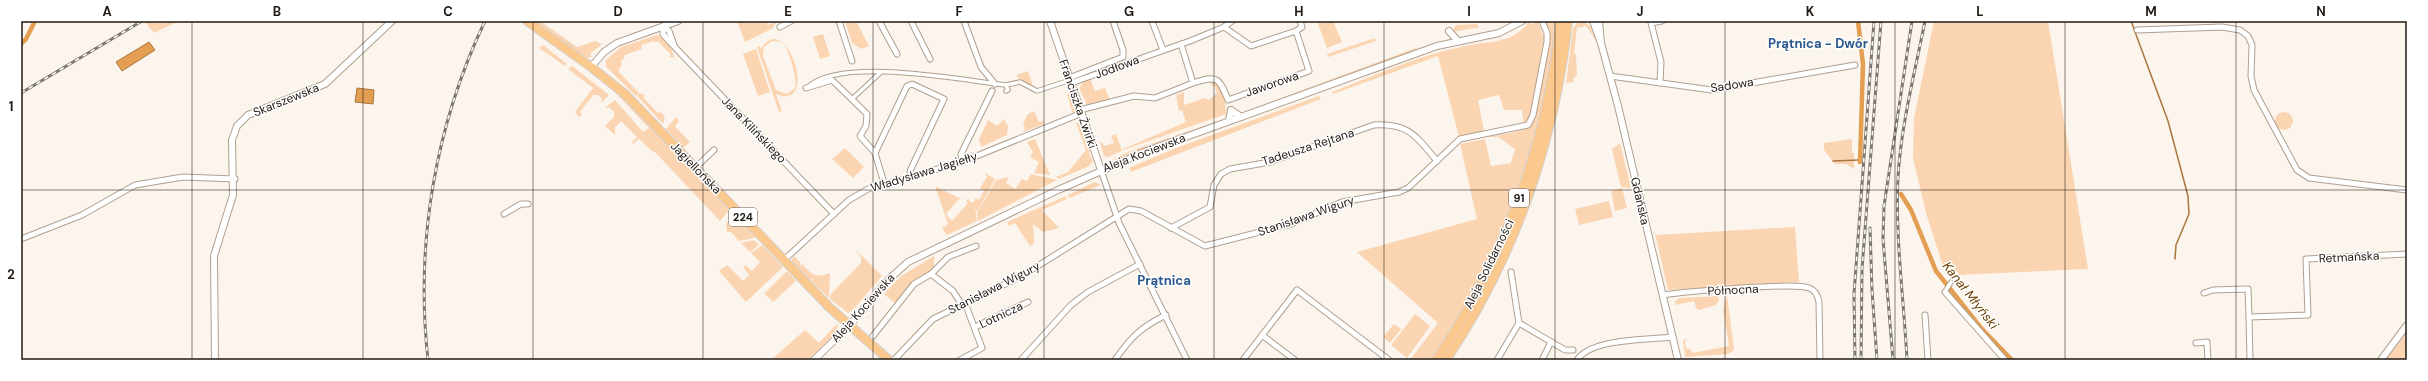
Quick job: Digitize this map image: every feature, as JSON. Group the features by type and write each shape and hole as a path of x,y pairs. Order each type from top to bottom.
{"main road":[{"name":"Jagiellońska","path":"527,21 592,67 625,94 849,326 889,360"},
{"name":"Aleja Solidarności","path":"1436,360 1464,316 1484,278 1506,232 1524,186 1541,127 1567,21"},
{"name":"Aleja Solidarności","path":"1446,360 1491,282 1527,200 1555,100 1567,21"}],"street":[{"name":"Skarszewska","path":"215,360 214,256 231,204 235,179 232,140 241,120 259,110 325,84 392,21"},
{"path":"592,67 611,46 678,21"},
{"path":"780,27 791,21"},
{"path":"839,21 852,61"},
{"path":"879,21 897,54"},
{"path":"911,21 930,59"},
{"path":"964,21 981,67 995,84"},
{"name":"Franciszka Żwirki","path":"1050,21 1117,216 1187,360"},
{"name":"Jodłowa","path":"1070,80 1123,57 1123,50 1113,21"},
{"path":"1152,21 1163,50"},
{"name":"Jodłowa","path":"1070,80 1181,44 1224,27 1232,21"},
{"path":"1224,27 1251,46 1296,31 1302,27 1300,21"},
{"name":"Gdańska","path":"1593,21 1610,76 1678,360"},
{"name":"Gdańska","path":"1599,21 1601,43"},
{"path":"1660,83 1660,62 1651,24 1662,21"},
{"name":"Aleja Kociewska","path":"814,360 849,326 886,282 908,262 1101,170 1229,121 1457,40 1499,33 1519,22"},
{"name":"Stanisława Wigury","path":"894,360 933,319 1032,270 1129,209 1136,209 1203,246 1291,224 1342,202 1399,192 1408,188 1460,139 1524,126 1530,123 1546,42 1547,33 1542,22"},
{"name":"Jana Kilińskiego","path":"663,26 669,31 674,45 834,214"},
{"path":"2137,30 2222,27 2240,30 2248,36 2252,45 2250,76 2254,90 2298,170 2309,178 2407,190"},
{"name":"Jaworowa","path":"1228,100 1309,71 1296,31"},
{"path":"1449,31 1457,40"},
{"path":"1181,44 1193,83"},
{"name":"Sadowa","path":"1610,76 1712,90 1855,65"},
{"path":"806,88 819,79 837,74 900,72 1006,85 1020,82 1037,91 1070,80"},
{"path":"852,99 880,73"},
{"path":"1081,112 1134,96 1155,98 1210,77 1221,82 1231,110 1229,121"},
{"path":"806,88 832,80 868,117 866,126 860,136 875,153 884,183"},
{"path":"875,153 907,86 912,84 944,98 910,171 911,176"},
{"path":"1006,85 1008,90 1006,91"},
{"path":"962,162 961,154 992,91"},
{"path":"1231,110 1241,117"},
{"name":"Władysława Jagiełły","path":"784,260 857,195 884,183 962,162 1081,112"},
{"name":"Tadeusza Rejtana","path":"1171,228 1210,207 1214,185 1221,174 1230,169 1270,162 1374,125 1391,124 1406,128 1437,161"},
{"path":"695,168 714,150"},
{"path":"21,239 82,215 135,185 183,177 235,179"},
{"path":"504,214 521,204 528,204"},
{"path":"873,336 912,286 931,274 946,259 976,246"},
{"name":"Retmańska","path":"2249,317 2308,315 2306,259 2407,254"},
{"path":"1021,360 1071,305 1088,292 1140,264"},
{"path":"1497,360 1519,323 1512,272"},
{"name":"Lotnicza","path":"931,274 953,291 963,304 975,327 981,350 960,360"},
{"path":"1951,282 1946,291 2005,360"},
{"name":"Północna","path":"1663,295 1803,287 1813,291 1818,299 1820,360"},
{"path":"2204,293 2213,290 2248,289 2250,360"},
{"path":"1243,360 1297,290 1389,360"},
{"name":"Lotnicza","path":"975,327 1028,302"},
{"path":"1115,360 1129,340 1148,324 1166,315"},
{"path":"1925,315 1928,360"},
{"path":"1519,323 1567,351 1574,350"},
{"path":"2381,360 2407,325"},
{"path":"1262,335 1295,360"},
{"path":"1577,360 1585,352 1599,346 1673,337"},
{"path":"1542,360 1551,342"},
{"path":"2196,343 2207,342 2208,360"}],"shaded area":[{"path":"179,21 154,33 145,22"},
{"path":"533,21 540,21 577,47 595,41 602,44 590,54 592,57 587,58"},
{"path":"737,21 766,21 768,25 777,21 773,28 745,42"},
{"path":"845,21 856,21 869,46 861,49 852,43"},
{"path":"1317,21 1333,21 1342,42 1327,48"},
{"path":"1538,21 1544,39 1532,111 1528,123 1524,125 1522,110 1504,110 1499,95 1478,100 1484,131 1459,137 1438,56 1333,94 1332,92 1413,60 1455,48 1499,41 1500,43 1499,39 1502,40 1513,36 1526,26 1527,22 1532,24"},
{"path":"1545,21 1558,21 1546,87 1530,150 1510,212 1497,243 1472,296 1431,360 1410,360 1438,323 1357,252 1477,219 1460,144 1485,139 1491,166 1511,163 1515,149 1498,137 1487,137 1525,129 1534,121 1549,35"},
{"path":"1583,21 1591,27 1596,41 1586,26 1577,28 1574,54 1576,54 1577,76 1574,77 1573,82 1566,83 1573,28 1578,22"},
{"path":"1934,21 2048,21 2088,269 1958,275 1958,272 1950,272 1942,263 1926,213 1913,158 1914,118"},
{"path":"1478,24 1478,27 1482,27 1452,32 1456,25"},
{"path":"823,34 830,56 820,59 813,37"},
{"path":"657,35 669,45 673,52 674,58 669,57 671,55 658,41 656,43 654,41 641,45 642,49 625,55 623,60 621,60 622,66 620,66 619,72 639,93 636,96 606,67 606,60 621,47"},
{"path":"1375,38 1376,41 1328,57 1327,54"},
{"path":"772,39 783,43 772,41 764,47 763,56 776,90 787,94 795,88 796,84 792,66 784,44 794,60 797,72 797,83 794,92 787,96 776,94 782,111 779,112 757,47 760,46 761,49 765,43"},
{"path":"149,42 155,50 122,71 116,62"},
{"path":"543,45 567,64 565,66 539,48"},
{"path":"1449,45 1171,146 1141,159 1170,146"},
{"path":"1420,47 1409,53 1240,113 1413,49"},
{"path":"756,49 770,92 758,96 743,54"},
{"path":"572,66 609,95 601,103 602,99 598,95 593,95 580,112 582,115 579,117 575,112 593,88 568,69"},
{"path":"1028,71 1033,86 1021,81 1016,75"},
{"path":"1090,79 1095,91 1105,88 1110,100 1087,105 1079,88 1084,81"},
{"path":"1214,81 1222,91 1225,101 1226,114 1123,150 1186,122 1182,110 1179,111 1176,95 1184,92 1184,105 1205,98 1209,100 1217,93 1215,86 1212,86 1210,83"},
{"path":"607,84 622,94 730,209 720,221 654,151 653,152 639,139 633,144 632,142 637,137 621,121 615,127 615,135 605,126 614,117 614,112 609,107 606,109 606,107 615,100 643,132 649,128"},
{"path":"357,88 374,90 373,104 355,102"},
{"path":"640,93 645,95 643,97 658,113 661,112 665,117 663,124 637,96"},
{"path":"1071,93 1077,107 1075,114 1072,112 1067,94"},
{"path":"1319,96 1321,99 1131,172 1129,168 1176,148"},
{"path":"1034,111 1039,122 1043,121 1044,124 1023,132 1025,128 1023,123 1028,114"},
{"path":"2284,112 2290,115 2293,121 2290,127 2284,130 2278,127 2275,121 2278,115"},
{"path":"676,117 679,121 675,126 690,142 683,148 666,129"},
{"path":"1227,118 1108,162 1130,151"},
{"path":"1004,119 1008,126 1007,135 981,147 979,139 988,120 997,126"},
{"path":"1080,122 1090,151 1089,154 1093,161 1089,166 1059,179 1056,177 1068,172 1086,150 1076,123"},
{"path":"1116,134 1122,151 1108,157 1104,156 1100,143 1102,142 1104,146 1114,143 1111,136"},
{"path":"1035,139 1050,175 1034,173 1039,162 1030,157 1033,152 1027,142"},
{"path":"1852,139 1854,169 1846,164 1835,164 1824,150 1824,143"},
{"path":"1620,143 1631,188 1621,187 1612,149"},
{"path":"845,148 864,167 853,178 832,159"},
{"path":"985,173 995,179 977,212 975,207 977,221 947,235 942,228 948,224 935,186 963,200 959,199 946,214 952,221 968,203 966,201 970,197 968,200 974,203 975,198 979,200 984,191 980,188 987,177"},
{"path":"1031,174 1057,180 978,221 977,213 996,180 1009,177 1006,183 1015,189 1022,179 1027,181"},
{"path":"1094,182 1101,185 1069,198 1068,195"},
{"path":"1622,188 1627,208 1615,211 1611,191"},
{"path":"1066,196 1067,199 1042,210 1059,228 1043,232 1033,224 1034,244 1030,246 1015,223 1009,226 1007,222"},
{"path":"1609,201 1613,217 1579,225 1575,209"},
{"path":"734,217 738,217 755,236 754,238 739,241 731,232 727,232 726,223"},
{"path":"1795,227 1799,282 1668,290 1654,229 1656,235"},
{"path":"754,240 759,245 750,252 741,243"},
{"path":"762,245 783,267 746,302 719,271 727,265 743,281 749,275 743,267 746,265 752,271 760,262 751,253"},
{"path":"855,249 882,276 854,309 848,313 830,299 830,295 861,263 861,257"},
{"path":"794,256 800,262 800,268 801,263 814,274 821,276 830,273 829,298 811,281 814,279 810,280 791,262"},
{"path":"934,256 934,268 914,282 896,304 884,294 901,276"},
{"path":"787,271 796,281 773,302 765,294 763,295"},
{"path":"1727,295 1734,350 1728,354 1685,357 1683,340 1687,339 1685,342 1686,349 1691,349 1692,353 1729,346 1723,309"},
{"path":"1718,296 1719,300 1716,305 1699,310 1696,308 1694,301 1676,305 1681,331 1675,301 1680,298"},
{"path":"1415,314 1430,326 1407,358 1391,345"},
{"path":"837,324 838,330 835,334 808,360 771,360 805,330 819,343"},
{"path":"1394,324 1401,329 1390,343 1383,337"},
{"path":"2407,333 2407,360 2385,360"}],"waterway":[{"name":"Kanał Młyński","path":"21,44 26,39 35,21"},
{"name":"Kanał Młyński","path":"1858,21 1863,64 1860,162"},
{"path":"2131,21 2168,121 2188,196 2189,214 2176,245 2175,259"},
{"path":"1833,161 1859,160"},
{"name":"Kanał Młyński","path":"1901,194 1911,210 1936,271 1981,328 2012,360"}],"railway":[{"path":"21,93 142,21"},
{"path":"428,360 424,273 427,229 433,186 453,102 485,21"},
{"path":"1855,360 1854,294 1874,21"},
{"path":"1861,360 1862,269 1881,21"},
{"path":"1893,360 1883,239 1884,206 1912,21"},
{"path":"1907,360 1899,246 1897,200 1898,177 1905,118 1925,21"},
{"path":"1870,228 1872,290 1877,360"}],"district":[{"name":"Prątnica - Dwór","path":"1818,43"},
{"name":"Prątnica","path":"1164,280"}]}
